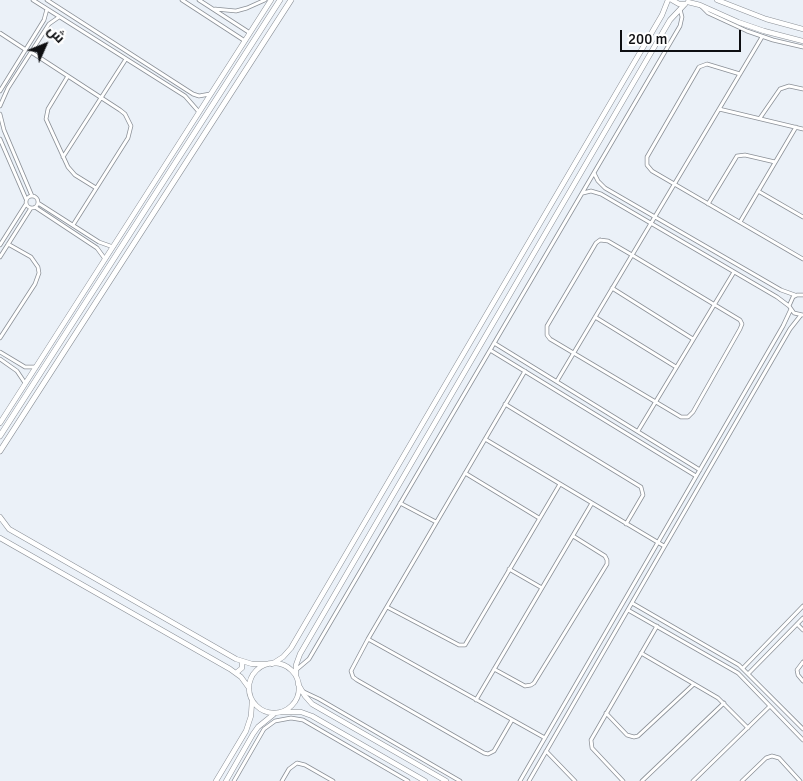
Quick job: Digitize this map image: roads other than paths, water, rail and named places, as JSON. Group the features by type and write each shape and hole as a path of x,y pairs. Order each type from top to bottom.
{"main road":[{"path":"0,436 280,0"},
{"path":"0,451 291,0"},
{"path":"250,33 256,37"},
{"path":"204,104 210,107"}],"street":[{"path":"33,0 185,96 200,112"},
{"path":"47,0 194,94 199,96 211,93"},
{"path":"182,0 245,41"},
{"path":"198,0 250,33"},
{"path":"213,9 236,10 247,8 265,0"},
{"path":"0,423 270,0"},
{"path":"216,781 246,731 251,716 252,700 249,688 251,679 256,671 283,657 290,648 662,15 668,0"},
{"path":"672,0 679,4 688,2 700,5 738,22 803,41"},
{"path":"717,0 766,19 803,29"},
{"path":"446,781 312,704 298,684 295,671 297,659 670,20 688,2"},
{"path":"700,5 706,12 721,20 762,37 803,47"},
{"path":"295,671 303,666 308,659 680,26 682,17 680,8"},
{"path":"0,91 44,20 46,9"},
{"path":"0,106 8,88 49,24 59,17"},
{"path":"224,27 228,25 229,20"},
{"path":"0,33 26,50"},
{"path":"557,382 762,37"},
{"path":"31,52 126,114 131,126 128,138 73,225"},
{"path":"62,158 126,59"},
{"path":"740,74 707,64 699,67 646,160 650,169 803,258"},
{"path":"68,76 46,114 46,119 62,158 68,167 75,175 96,188"},
{"path":"760,118 780,89 789,86 803,89"},
{"path":"719,109 803,129"},
{"path":"0,114 4,130 32,196 38,202 99,242 113,247"},
{"path":"740,222 796,127"},
{"path":"0,139 26,199 26,204 0,245"},
{"path":"708,204 737,156 745,155 775,162"},
{"path":"594,173 598,181 605,188 781,290 795,295 803,295"},
{"path":"758,191 803,217"},
{"path":"529,781 790,330 802,315 796,314 790,308 734,272 601,194 582,193"},
{"path":"26,199 32,196"},
{"path":"0,257 38,202"},
{"path":"26,204 97,248 105,259"},
{"path":"606,240 632,255 739,318 741,327 693,412 688,417 681,417 655,402 550,338 547,333 546,328 598,241 606,240"},
{"path":"0,338 36,284 39,272 38,267 31,258 8,244"},
{"path":"638,431 734,272"},
{"path":"612,288 693,339"},
{"path":"520,781 784,326 795,295"},
{"path":"595,317 676,367"},
{"path":"494,343 700,470"},
{"path":"490,350 696,476"},
{"path":"0,352 26,367 36,367"},
{"path":"0,359 21,374 26,383"},
{"path":"14,368 17,363"},
{"path":"512,720 494,751 484,753 355,679 351,669 524,371"},
{"path":"505,404 641,487 643,495 626,524"},
{"path":"485,439 664,546"},
{"path":"465,473 539,518"},
{"path":"387,607 464,646 468,643 509,569 560,484"},
{"path":"400,503 436,522"},
{"path":"476,700 592,503"},
{"path":"0,517 9,529 14,532 242,661 286,667 296,676"},
{"path":"7,541 9,535 14,532"},
{"path":"494,669 525,686 534,683 606,564 605,556 573,536"},
{"path":"0,538 236,673 249,688"},
{"path":"509,569 542,588"},
{"path":"632,603 743,668 803,729"},
{"path":"743,668 803,606"},
{"path":"628,610 735,671 803,740"},
{"path":"749,673 803,618"},
{"path":"798,624 803,630"},
{"path":"623,781 591,745 592,737 657,626"},
{"path":"368,639 545,738"},
{"path":"641,653 716,696 748,728"},
{"path":"236,673 242,668 242,661"},
{"path":"803,662 796,670 803,681"},
{"path":"282,712 291,707 297,699 298,684"},
{"path":"606,713 627,735 631,737 638,736 694,684"},
{"path":"302,691 460,781"},
{"path":"252,700 264,711 274,713 295,711 312,716 423,780"},
{"path":"642,781 724,703"},
{"path":"693,781 770,706"},
{"path":"226,781 253,734 274,713"},
{"path":"234,781 264,729 275,721 287,718 303,720 408,781"},
{"path":"546,751 575,781"},
{"path":"742,781 766,758 772,756 778,758 800,781"},
{"path":"282,781 289,768 296,763 306,765 333,781"},
{"path":"566,781 570,776"}]}
